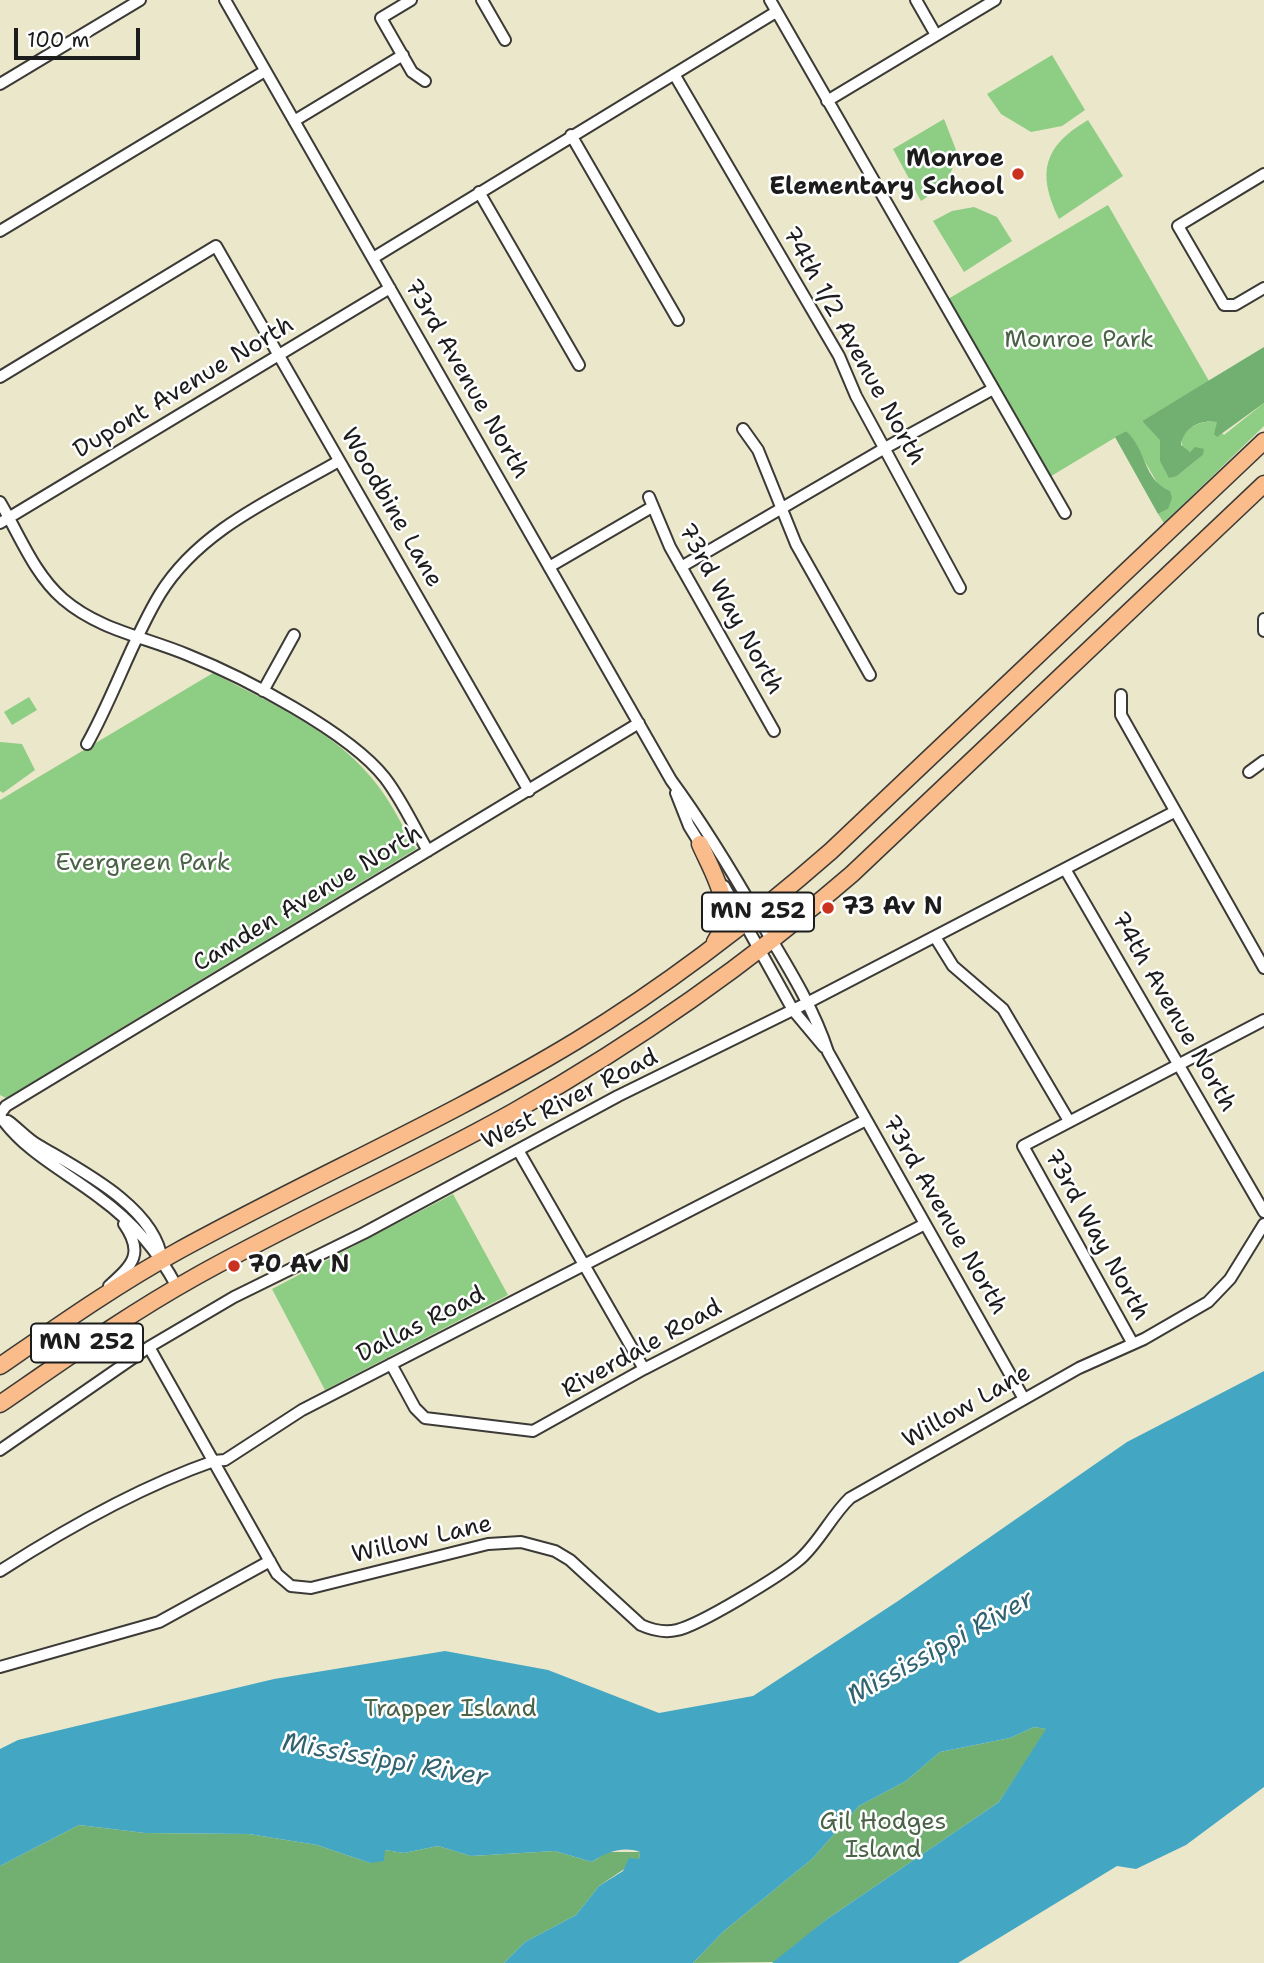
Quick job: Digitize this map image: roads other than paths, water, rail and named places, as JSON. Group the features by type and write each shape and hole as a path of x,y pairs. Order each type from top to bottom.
{"highway":[{"name":"MN 252","path":"0,1366 83,1309 162,1260 497,1086 603,1023 711,948 840,842 1264,441"},
{"name":"MN 252","path":"0,1404 80,1348 177,1287 476,1133 576,1076 681,1009 766,946 862,865 1264,484"},
{"path":"700,844 725,910 723,927 711,948"}],"street":[{"path":"0,85 140,0"},
{"name":"73rd Avenue North","path":"225,0 671,780 697,814 766,946 807,1003 828,1052 1024,1399"},
{"path":"411,0 381,18 412,72 425,81"},
{"path":"482,0 505,40"},
{"path":"769,0 1065,513"},
{"path":"916,0 936,35"},
{"path":"827,101 995,0"},
{"path":"373,258 776,12"},
{"path":"294,121 403,55"},
{"path":"0,232 265,71"},
{"name":"74th 1/2 Avenue North","path":"674,74 839,356 960,588"},
{"path":"571,135 678,320"},
{"path":"1264,174 1178,226 1224,305 1236,305 1264,288"},
{"path":"479,192 579,365"},
{"name":"Woodbine Lane","path":"0,377 216,246 529,791"},
{"name":"Dupont Avenue North","path":"5,521 390,288"},
{"path":"681,567 885,448 993,389"},
{"path":"743,429 758,450 796,544 870,675"},
{"path":"87,744 110,703 160,595 175,573 202,545 234,521 340,461"},
{"path":"0,502 5,521 62,598 97,622 198,659 263,691 355,748 385,779 428,851"},
{"name":"73rd Way North","path":"549,567 650,502 681,567 774,731"},
{"path":"1264,619 1264,631"},
{"path":"263,691 294,635"},
{"path":"1121,695 1121,715 1264,968"},
{"name":"Camden Avenue North","path":"0,1115 9,1104 639,723"},
{"path":"1249,772 1264,761"},
{"name":"73rd Avenue North","path":"671,780 684,814 700,844 750,918"},
{"name":"West River Road","path":"0,1450 149,1347 234,1297 373,1228 518,1150 1174,812"},
{"name":"74th Avenue North","path":"1065,869 1264,1212"},
{"name":"73rd Way North","path":"935,937 953,966 1003,1009 1069,1121 1023,1146 1133,1344"},
{"name":"73rd Avenue North","path":"766,946 793,1010 828,1052"},
{"path":"1069,1121 1264,1020"},
{"path":"0,1115 22,1141 127,1219 162,1260 177,1287"},
{"path":"0,1115 34,1143 111,1190 141,1218 160,1241 162,1260"},
{"name":"Dallas Road","path":"0,1572 35,1549 152,1486 214,1461 225,1460 302,1410 866,1120"},
{"path":"518,1150 643,1369"},
{"path":"83,1309 131,1268 134,1259 131,1234 99,1196"},
{"name":"Riverdale Road","path":"391,1363 415,1408 425,1418 522,1432 544,1427 643,1369 925,1224"},
{"name":"Willow Lane","path":"149,1347 277,1573 291,1586 311,1588 488,1544 522,1542 555,1551 570,1560 641,1625 652,1630 678,1630 764,1584 799,1560 829,1520 850,1498 1091,1362 1133,1344 1195,1310 1220,1291 1264,1224"},
{"path":"0,1667 159,1622 270,1561"}],"water":[{"name":"Mississippi River","path":"1264,1371 1264,1787 1186,1845 1136,1869 1117,1866 958,1963 772,1963 827,1919 999,1802 1046,1729 1034,1727 1010,1738 940,1752 906,1781 859,1806 812,1859 724,1931 693,1963 504,1963 525,1942 576,1915 599,1886 623,1871 629,1858 639,1859 640,1852 634,1850 615,1851 592,1862 555,1851 471,1856 438,1846 404,1853 385,1850 384,1861 370,1863 317,1845 249,1834 145,1833 79,1825 0,1866 0,1749 18,1740 274,1679 445,1651 548,1670 659,1713 753,1696 898,1601 1127,1442"}],"place":[{"name":"Monroe Elementary School","path":"1018,174"},
{"name":"73 Av N","path":"828,908"},
{"name":"70 Av N","path":"234,1266"}],"park label":[{"name":"Monroe Park","path":"1079,341"},
{"name":"Evergreen Park","path":"143,864"},
{"name":"Trapper Island","path":"450,1710"},
{"name":"Gil Hodges Island","path":"883,1837"}]}
